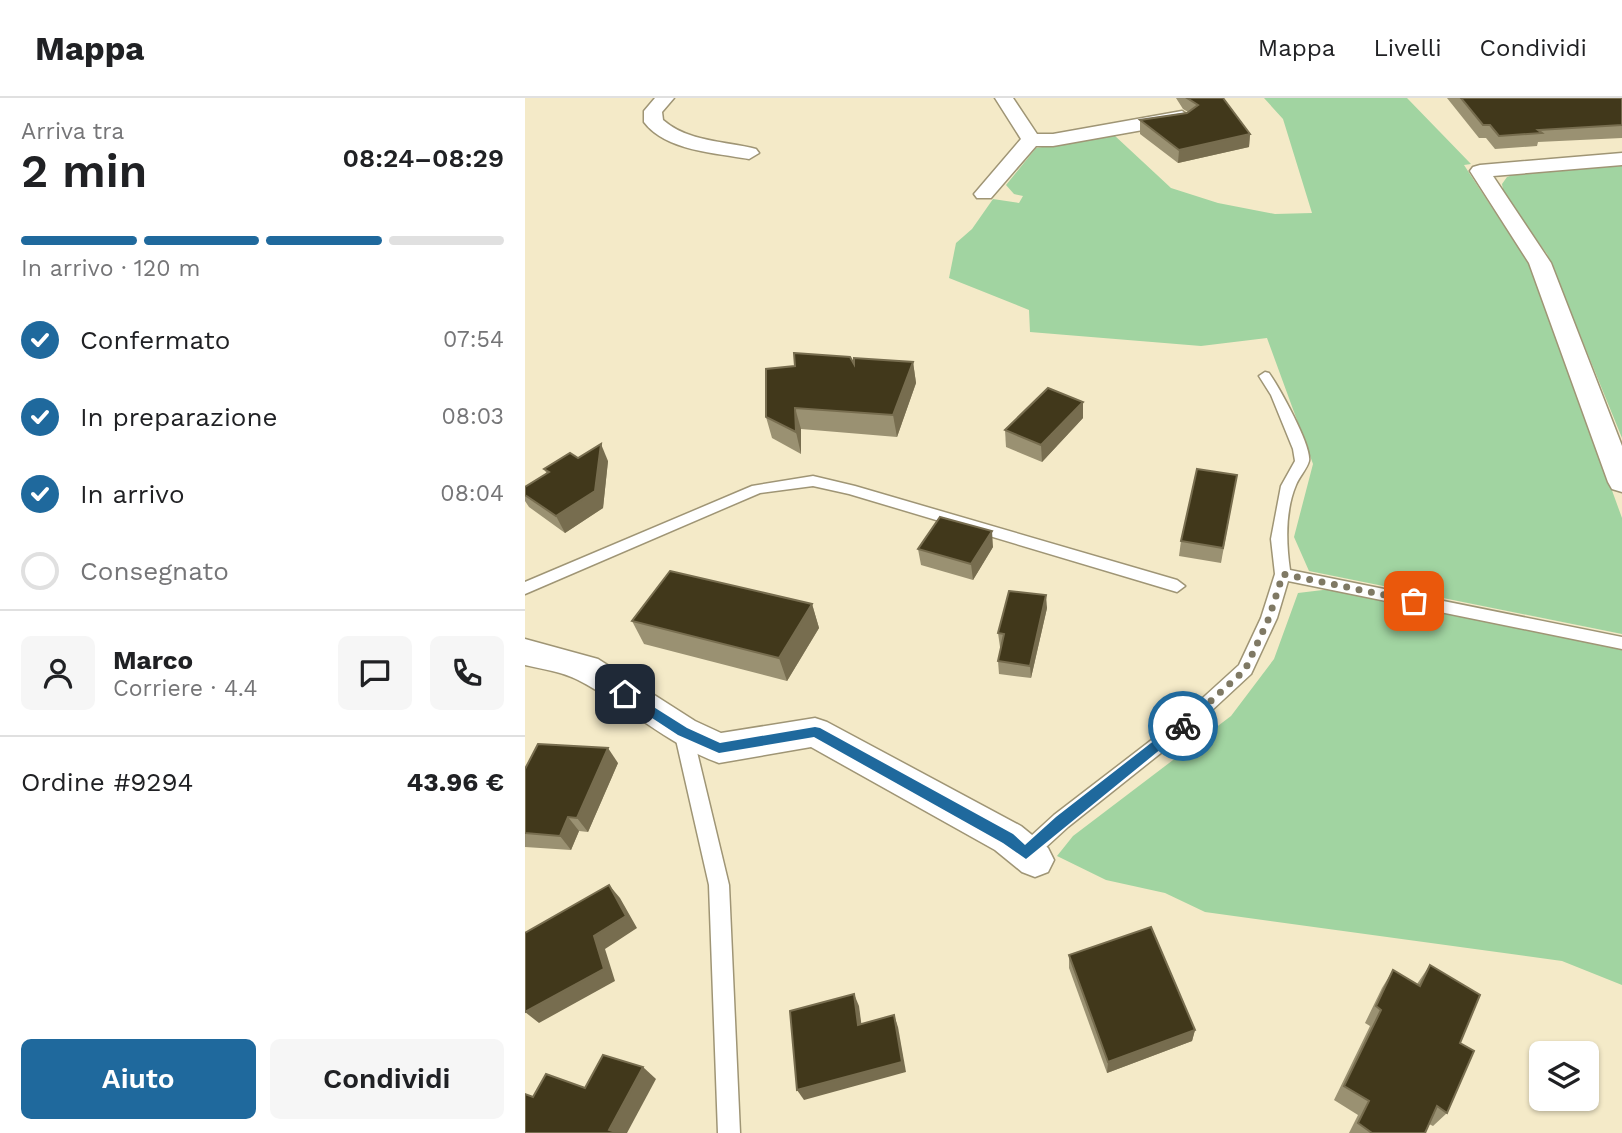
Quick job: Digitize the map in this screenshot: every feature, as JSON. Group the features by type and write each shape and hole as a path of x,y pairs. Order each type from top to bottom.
{"street":[{"path":"665,98 654,110 652,122 656,128 682,138 749,153"},
{"path":"1004,98 1031,140"},
{"path":"984,194 1031,140 1053,140 1185,117"},
{"path":"1622,159 1480,171 1540,263 1622,482"},
{"path":"525,652 586,668 683,732 719,748 815,732 1008,838 1030,857"}],"lane":[{"path":"1030,857 1061,821 1190,720 1245,670 1269,618 1283,574 1278,539 1288,486 1302,461 1300,449 1277,395 1265,376"},
{"path":"525,588 757,489 813,481 850,489 1177,586"},
{"path":"1283,574 1622,643"},
{"path":"683,732 719,885 729,1133"}],"green space":[{"path":"1264,98 1407,98 1471,164 1464,165 1531,267 1622,518 1622,634 1309,571 1294,537 1313,464 1267,338 1201,346 1030,332 1029,310 949,278 956,243 972,229 993,199 1019,203 1023,196 1014,194 1006,185 1036,148 1114,135 1171,188 1218,203 1275,214 1312,213 1283,119"},
{"path":"1622,166 1622,438 1547,254 1504,195 1502,184 1507,177 1516,174"},
{"path":"1331,589 1622,650 1622,985 1562,961 1205,912 1165,893 1106,880 1057,856 1073,836 1231,716 1274,659 1298,593"}],"building":[{"path":"1187,98 1223,98 1250,134 1179,150 1140,120 1187,113 1198,105"},
{"path":"1461,98 1622,98 1622,125 1538,130 1542,133 1499,136 1490,125 1483,125"},
{"path":"794,353 850,357 854,364 854,358 913,362 893,415 795,408 796,432 766,417 766,369 795,366"},
{"path":"1048,388 1083,402 1041,445 1005,430"},
{"path":"601,444 595,491 556,516 525,495 525,487 549,472 544,469 570,453 578,458"},
{"path":"1197,469 1237,475 1223,548 1181,541"},
{"path":"940,517 992,531 971,564 918,549"},
{"path":"670,571 812,604 779,658 632,621"},
{"path":"1009,591 1046,595 1030,666 998,661 1004,634 998,633"},
{"path":"538,744 608,748 577,818 568,817 560,836 525,833 525,769"},
{"path":"609,885 626,916 594,936 604,969 525,1012 525,933"},
{"path":"1151,927 1195,1030 1108,1062 1069,955"},
{"path":"1430,965 1480,995 1460,1043 1474,1051 1447,1113 1437,1106 1425,1133 1372,1133 1358,1123 1369,1101 1344,1086 1381,1010 1376,1006 1393,970 1420,986"},
{"path":"854,994 858,1025 894,1015 902,1062 797,1090 790,1011"},
{"path":"603,1055 643,1067 609,1130 619,1133 525,1133 525,1094 533,1097 546,1074 585,1088"}],"way so far":[{"path":"1183,726 1245,670 1269,618 1283,574 1414,601"}],"route":[{"path":"625,694 683,732 719,748 815,732 1008,838 1026,853 1061,821 1183,726"}]}
